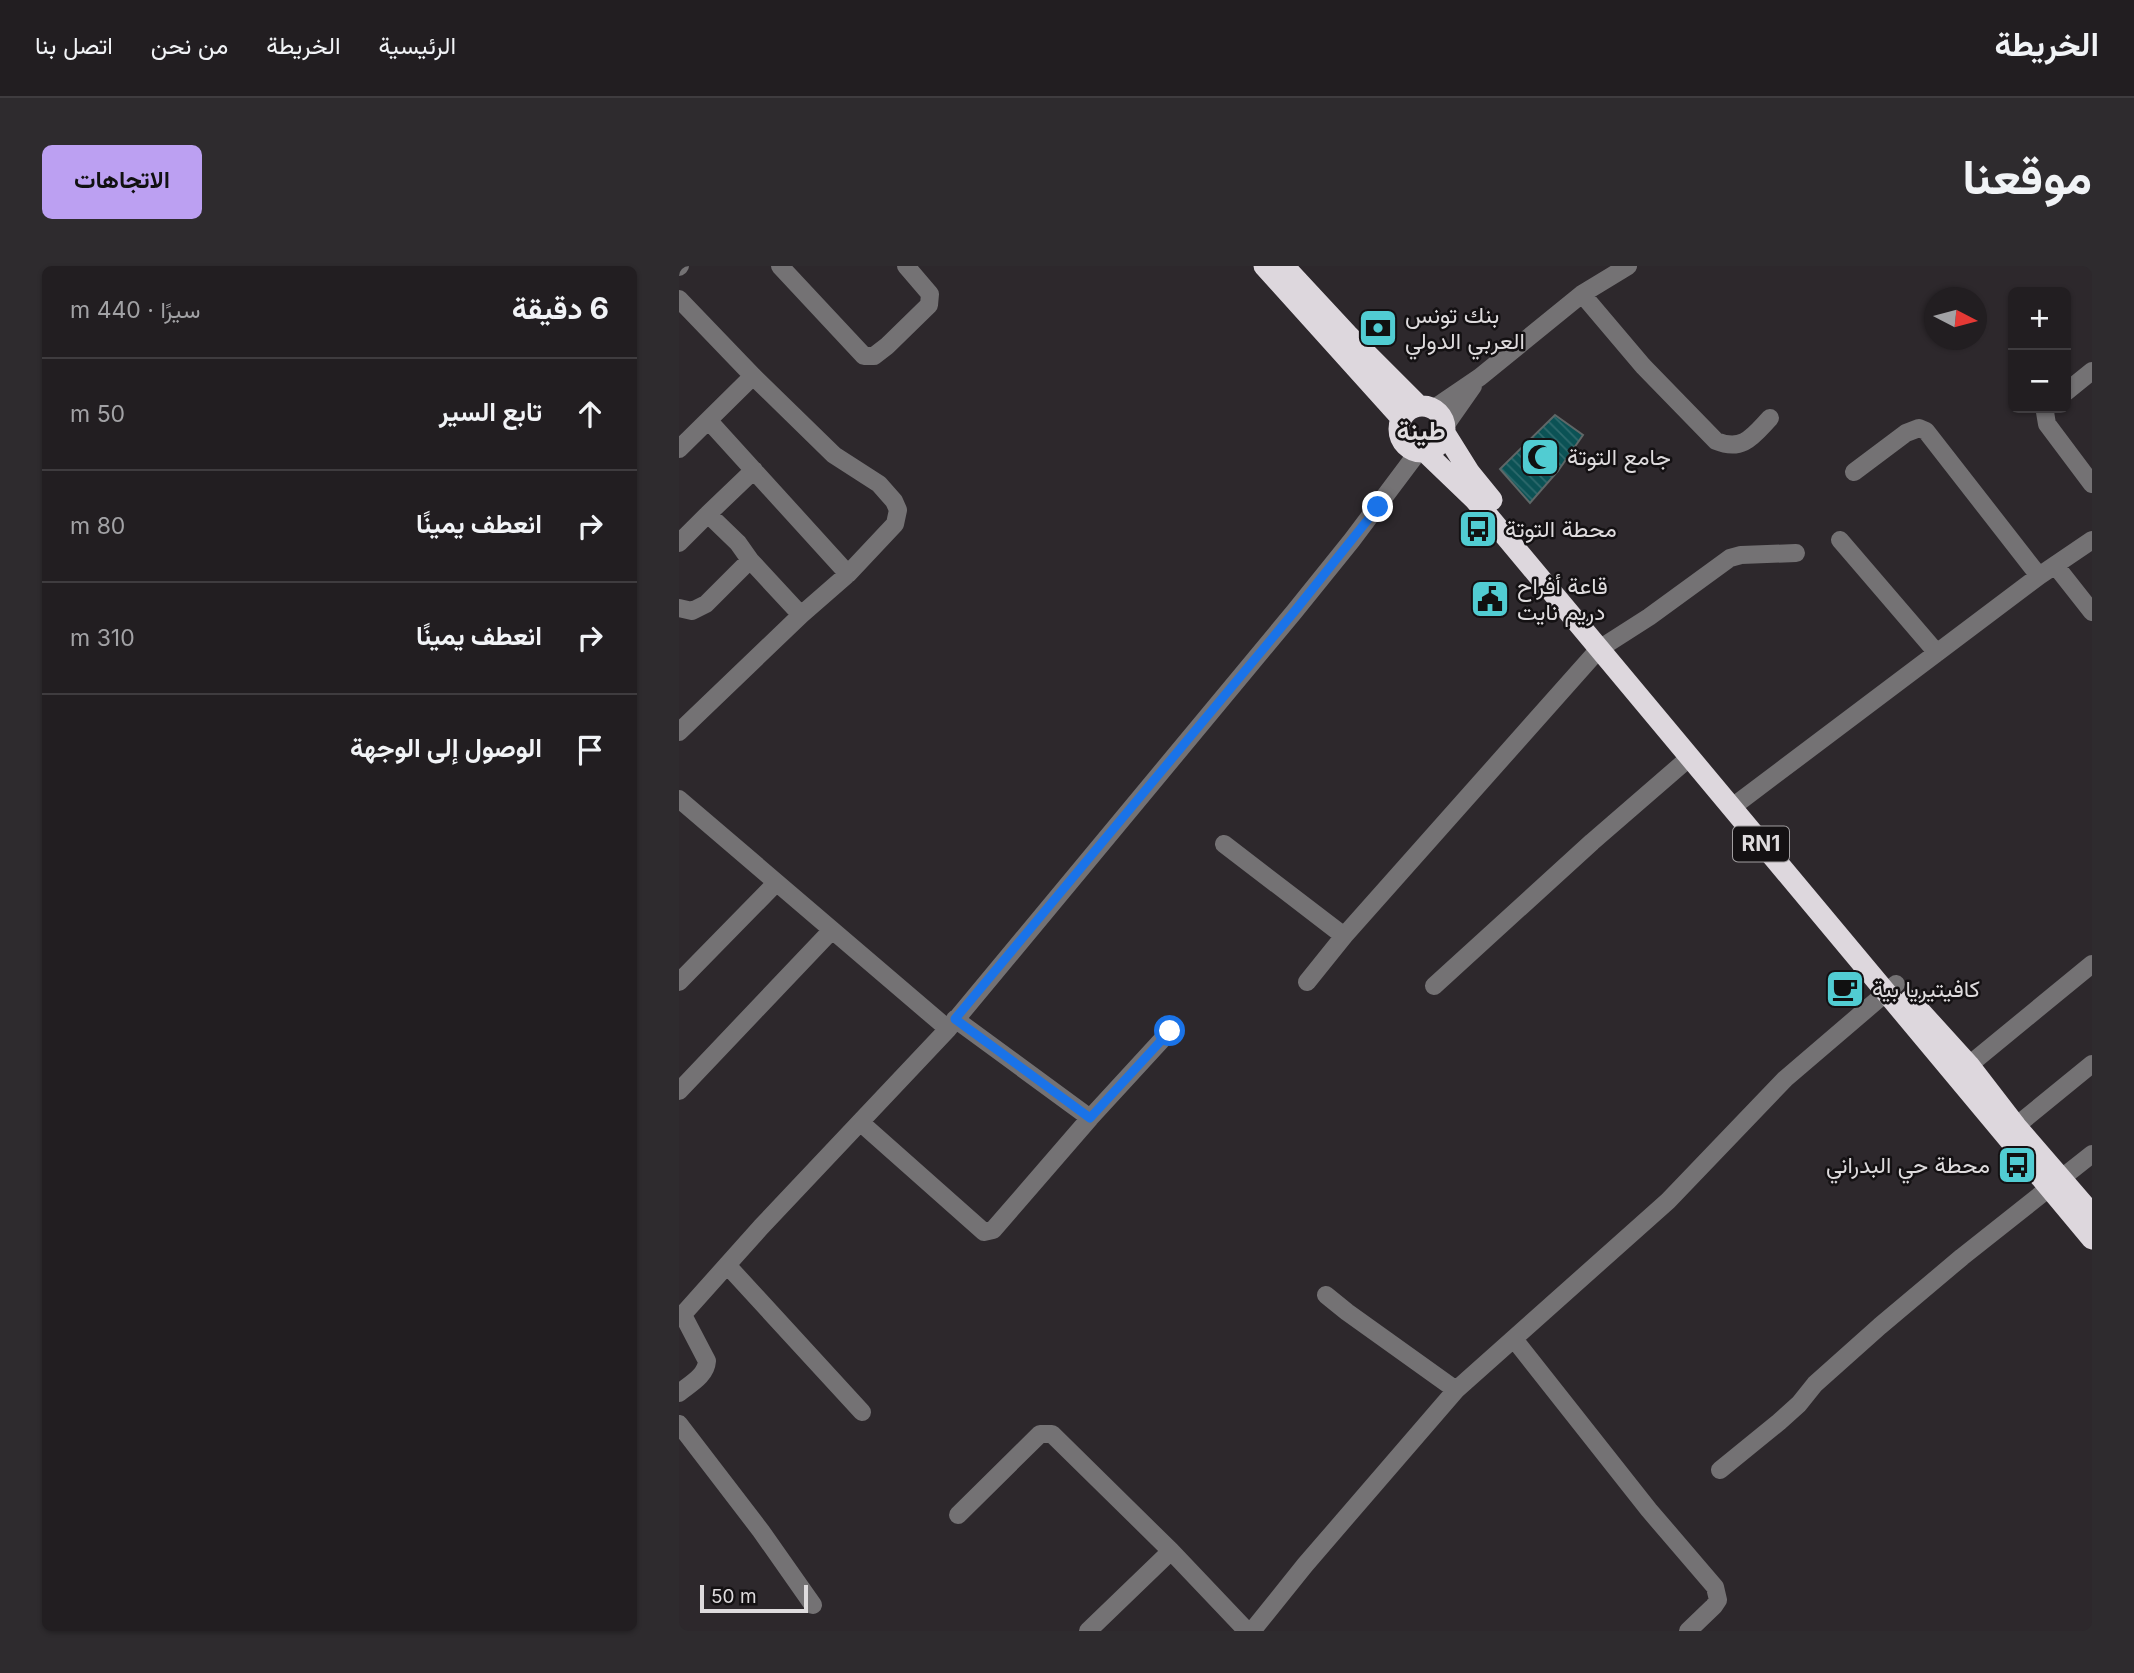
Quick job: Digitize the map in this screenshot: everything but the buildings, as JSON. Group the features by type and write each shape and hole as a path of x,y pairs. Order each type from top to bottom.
{"highway":[{"name":"RN1","path":"1263,266 1428,418"},
{"name":"RN1","path":"1284,266 1428,418 1689,758 1736,804"},
{"name":"RN1","path":"1428,418 1399,433 1401,440 1411,450 1421,452 1475,500 1604,645 2055,1183 2092,1214"},
{"path":"1421,452 1438,446 1428,418"},
{"name":"RN1","path":"1891,989 1969,1065 2016,1126 2092,1240"}],"street":[{"path":"779,266 838,331 868,357 874,356 887,346 929,305 930,294 906,266"},
{"path":"1428,418 1582,294 1628,266"},
{"path":"1582,294 1643,366 1716,441 1727,446 1743,443 1770,418"},
{"path":"679,299 834,455 879,484 894,501 899,516 895,524 848,574 801,615 679,732"},
{"path":"2071,388 2092,372"},
{"path":"679,449 753,376"},
{"path":"2045,413 2047,424 2092,484"},
{"path":"709,421 848,574"},
{"path":"1853,472 1906,433 1919,428 1926,431 2039,576"},
{"path":"679,1393 704,1373 707,1361 684,1317 685,1312 952,1024 1294,612 1421,452"},
{"path":"679,543 754,470"},
{"path":"708,514 738,543 750,560 801,615"},
{"path":"1840,540 1937,653"},
{"path":"1736,804 2039,576 2092,540"},
{"path":"1307,982 1344,936 1604,645 1649,617 1730,558 1741,555 1796,553"},
{"path":"679,608 687,612 706,604 750,560"},
{"path":"2055,565 2092,612"},
{"path":"1434,986 1689,758"},
{"path":"679,799 832,930 952,1024 1090,1118"},
{"path":"1224,844 1344,936"},
{"path":"679,982 776,883"},
{"path":"679,1091 832,930"},
{"path":"1969,1065 2092,964"},
{"path":"958,1515 1041,1434 1052,1434 1249,1631 1456,1390 1668,1202 1785,1079 1891,989"},
{"path":"860,1122 986,1232 993,1230 1170,1031"},
{"path":"2016,1126 2092,1064"},
{"path":"1720,1470 1779,1422 1799,1404 1815,1384 1962,1256 2092,1154"},
{"path":"726,1265 862,1412"},
{"path":"1326,1295 1456,1390"},
{"path":"1514,1339 1649,1510 1715,1587 1718,1600 1688,1631"},
{"path":"679,1424 761,1531 813,1605"},
{"path":"1088,1631 1171,1552"}],"place":[{"name":"بنك تونس العربي الدولي","path":"1378,328"},
{"name":"جامع التوتة","path":"1540,457"},
{"name":"محطة التوتة","path":"1478,529"},
{"name":"قاعة أفراح دريم نايت","path":"1490,599"},
{"name":"كافيتيريا بية","path":"1845,989"},
{"name":"محطة حي البدراني","path":"2017,1165"}],"district":[{"name":"طينة","path":"1421,431"}],"route":[{"path":"1170,1031 1090,1118 955,1019 1294,612 1378,507"}]}
